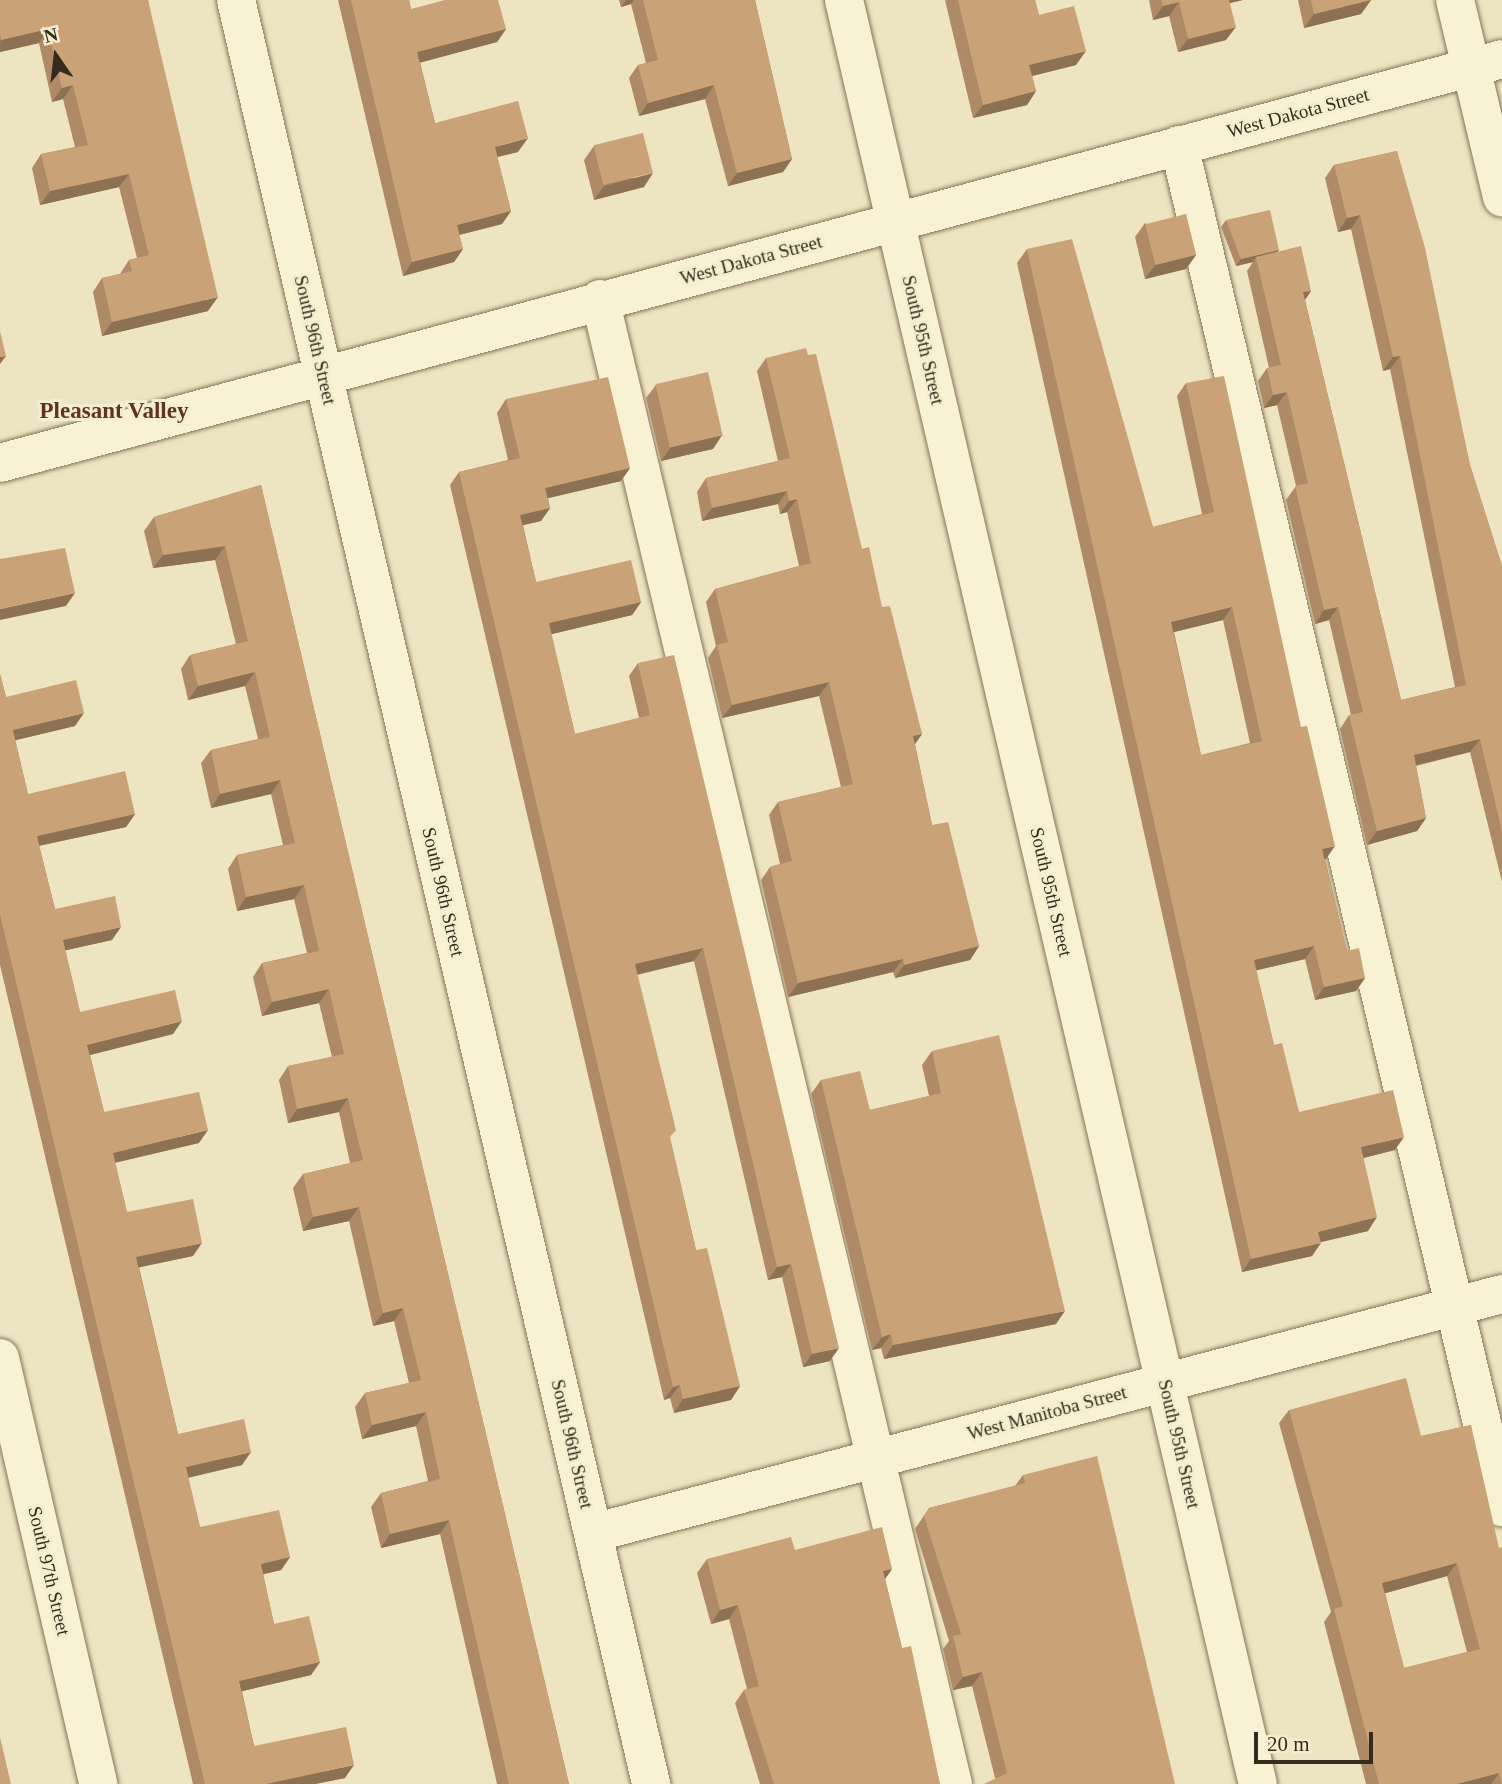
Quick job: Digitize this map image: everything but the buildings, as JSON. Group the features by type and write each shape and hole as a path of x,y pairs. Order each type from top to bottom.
{"street":[{"name":"South 96th Street","path":"236,0 651,1784"},
{"name":"South 95th Street","path":"844,0 1258,1784"},
{"path":"1455,0 1486,63 1502,197"},
{"name":"West Dakota Street","path":"0,463 323,377 600,299 1486,63"},
{"path":"1179,145 1502,1507"},
{"path":"600,299 878,1458 953,1784"},
{"name":"West Manitoba Street","path":"593,1533 1502,1294"},
{"name":"South 97th Street","path":"0,1359 98,1784"}],"district":[{"name":"Pleasant Valley","path":"114,411"}]}
